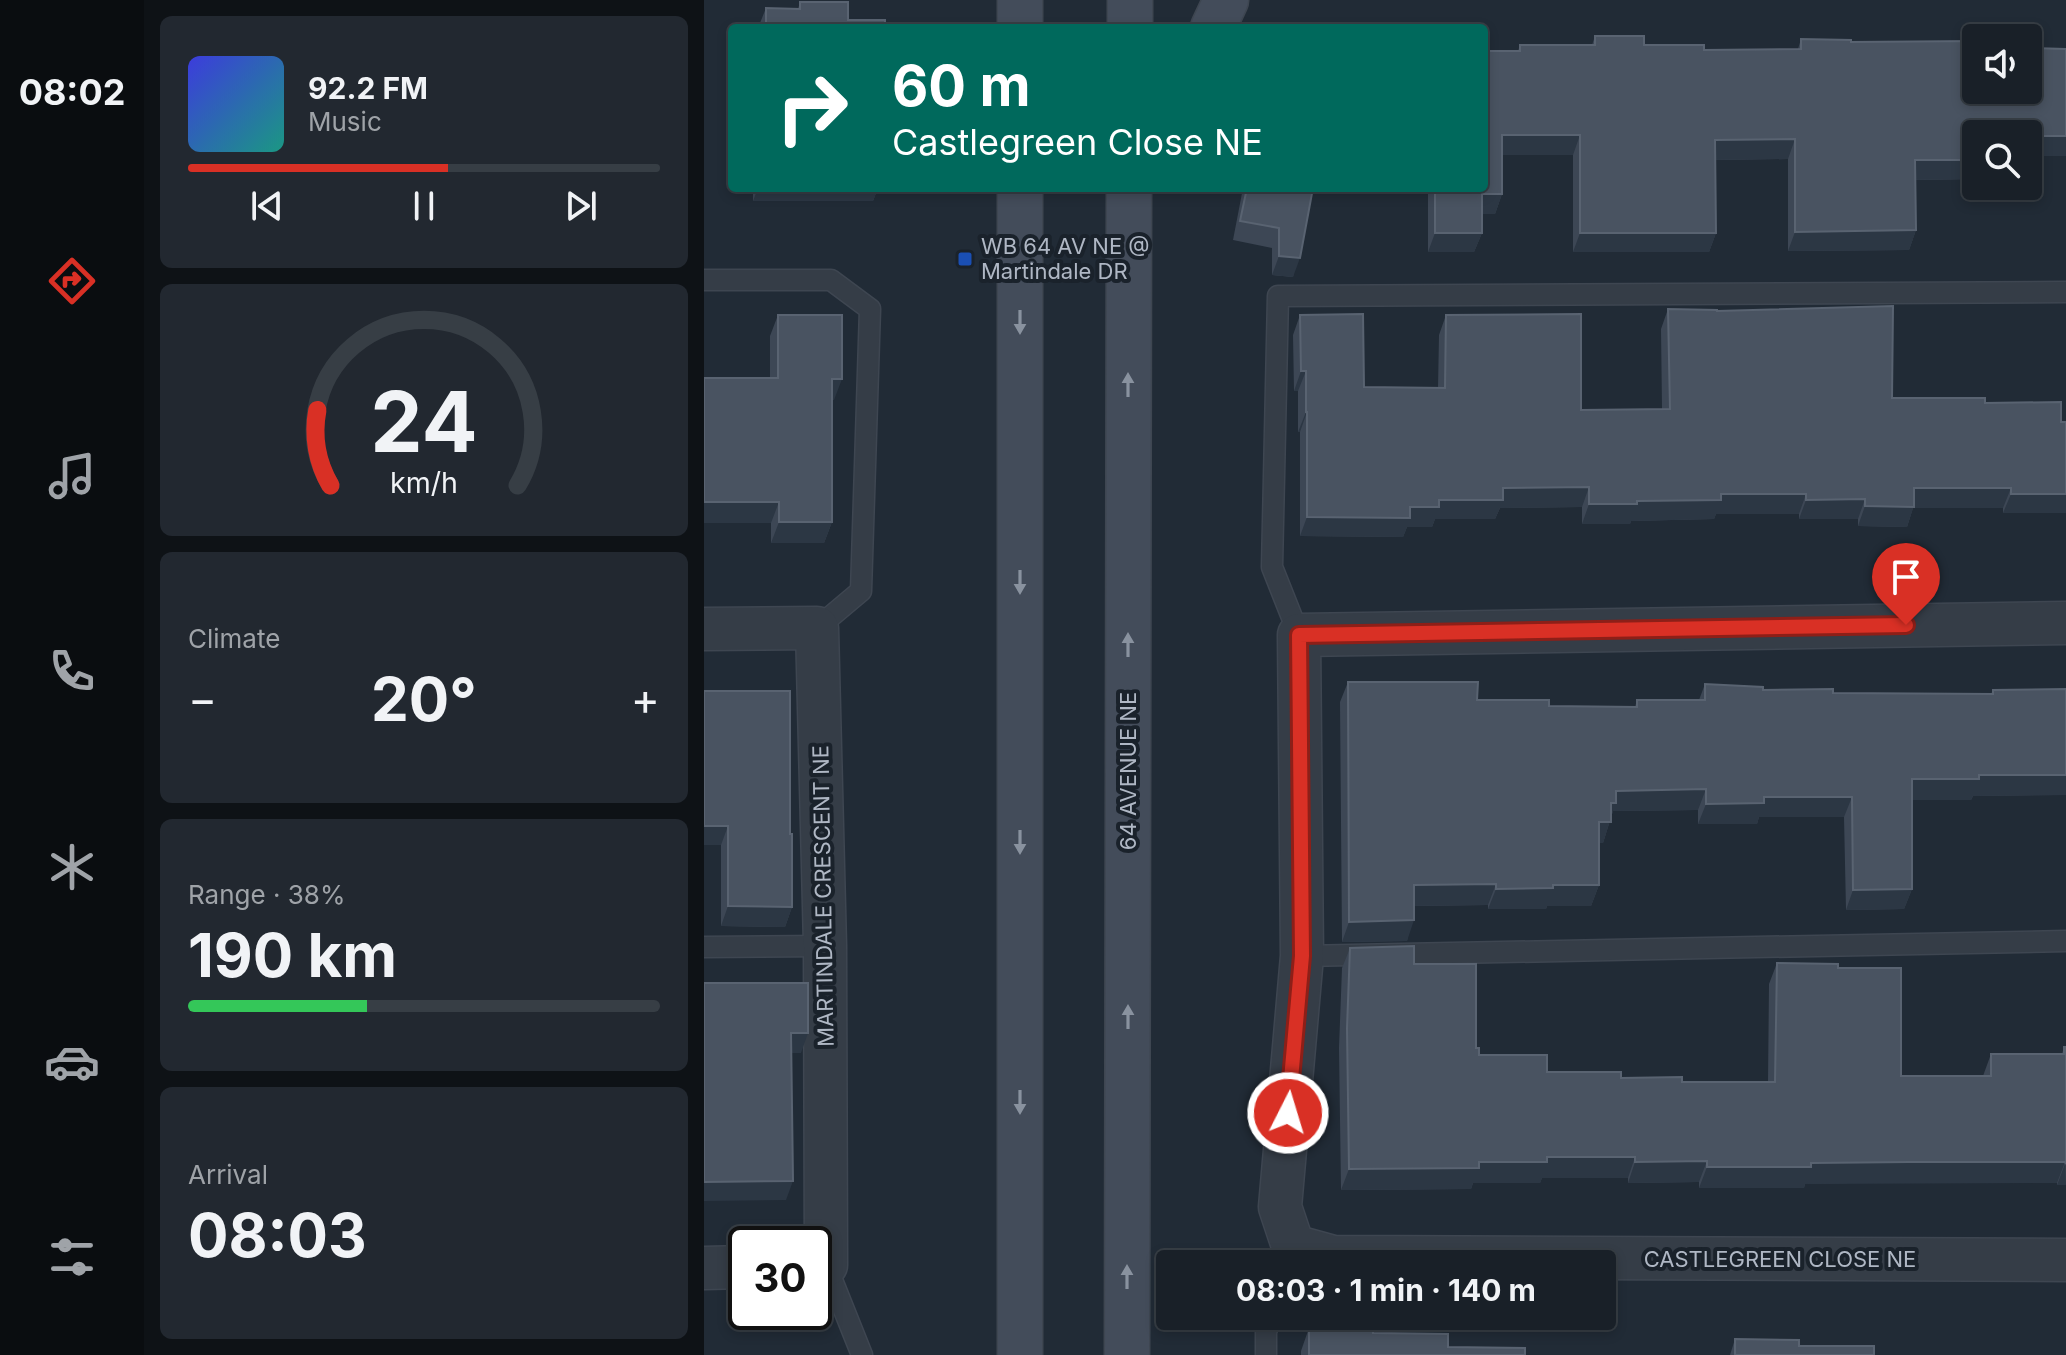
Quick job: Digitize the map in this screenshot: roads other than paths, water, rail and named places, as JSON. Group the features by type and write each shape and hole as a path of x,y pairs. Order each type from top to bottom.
{"main road":[{"path":"1020,0 1020,24"},
{"path":"1130,0 1130,24"},
{"path":"1215,24 1226,0"},
{"path":"1020,192 1020,1355"},
{"name":"64 AVENUE NE","path":"1127,1355 1129,192"},
{"path":"1129,301 1159,192"}],"street":[{"path":"1299,635 2066,623"},
{"path":"704,629 817,628"},
{"name":"MARTINDALE CRESCENT NE","path":"817,628 825,946 821,1226"},
{"name":"CASTLEGREEN CLOSE NE","path":"1289,1250 1280,1207 1302,956 1299,635"},
{"name":"CASTLEGREEN CLOSE NE","path":"1616,1258 2066,1260"},
{"path":"704,1268 728,1267"}],"lane":[{"path":"704,280 831,280 870,309 861,591 817,628"},
{"path":"1299,635 1272,567 1278,296 2066,292"},
{"path":"1302,956 2066,941"},
{"path":"704,947 825,946"},
{"path":"832,1291 862,1355"},
{"path":"1266,1355 1267,1330"}],"place":[{"name":"WB 64 AV NE @ Martindale DR","path":"965,259"}]}
